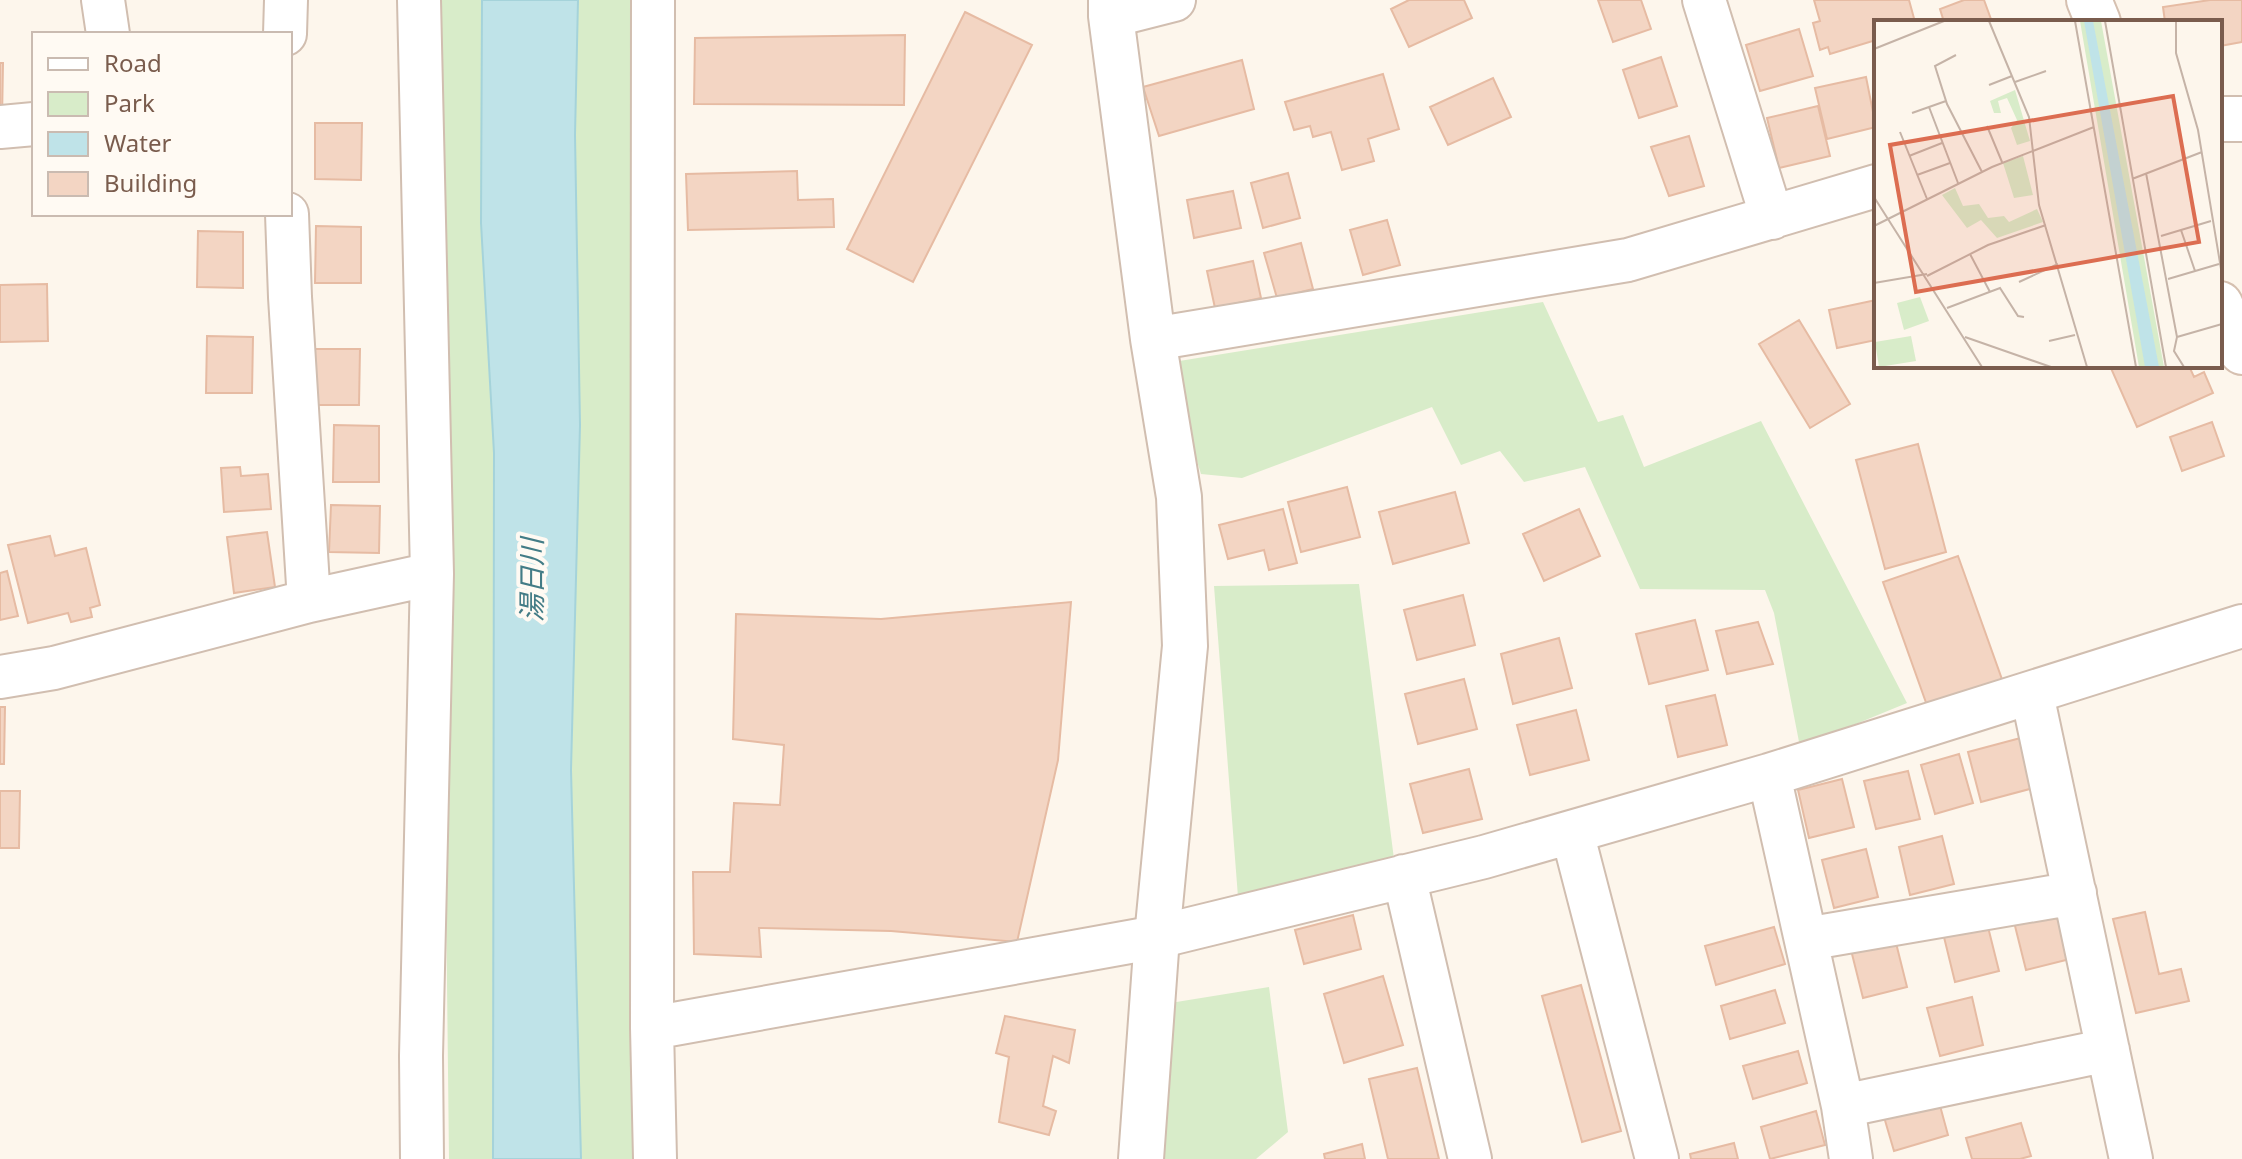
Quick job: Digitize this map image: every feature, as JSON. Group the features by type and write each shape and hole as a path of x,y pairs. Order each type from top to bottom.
{"street":[{"path":"103,0 108,32"},
{"path":"285,32 286,0"},
{"path":"419,0 432,574 421,1056 422,1159"},
{"path":"653,0 652,1028 655,1159"},
{"path":"1141,1159 1157,937 1185,646 1179,497 1153,339 1111,8 1174,0"},
{"path":"1704,0 1772,218"},
{"path":"2089,0 2097,20"},
{"path":"0,127 32,124"},
{"path":"1153,339 1628,260 1874,187"},
{"path":"287,216 309,601"},
{"path":"2222,308 2242,352"},
{"path":"0,677 54,668 309,601 432,574"},
{"path":"652,1028 1157,937 1484,857 1769,775 2242,626"},
{"path":"2032,694 2131,1159"},
{"path":"1769,775 1843,1106 1851,1159"},
{"path":"1572,832 1657,1159"},
{"path":"1404,876 1470,1159"},
{"path":"1806,939 2075,893"},
{"path":"1843,1106 2108,1050"}],"green space":[{"path":"426,0 630,0 630,546 637,1159 449,1159 442,544"},
{"path":"1543,302 1598,422 1623,415 1644,467 1761,421 1907,703 1800,747 1774,613 1765,590 1640,589 1585,467 1524,482 1500,451 1461,465 1432,407 1242,478 1201,474 1167,363"},
{"path":"1359,584 1395,867 1238,897 1214,586"},
{"path":"1269,987 1288,1132 1256,1159 1157,1159 1164,1004"}],"water":[{"name":"湯日川","path":"482,0 578,0 575,135 580,425 571,770 581,1159 493,1159 494,453 481,223"}],"building":[{"path":"1409,0 1464,0 1472,18 1409,47 1391,9"},
{"path":"1598,0 1641,0 1651,29 1613,42"},
{"path":"1814,0 1909,0 1914,20 1874,20 1874,41 1830,54 1828,47 1820,50 1813,23 1820,21"},
{"path":"1964,0 1984,0 1991,20 1943,20 1940,9"},
{"path":"2210,0 2242,0 2242,42 2222,46 2222,20 2165,20 2163,7"},
{"path":"965,12 1032,45 913,282 847,249"},
{"path":"1799,29 1813,76 1760,91 1746,45"},
{"path":"905,35 904,105 694,104 695,38"},
{"path":"1661,57 1677,106 1639,118 1623,70"},
{"path":"1242,60 1254,109 1159,136 1143,87"},
{"path":"0,63 3,63 2,120 0,120"},
{"path":"1383,74 1399,129 1368,139 1374,161 1342,170 1331,132 1313,137 1310,126 1294,130 1285,102"},
{"path":"1866,77 1874,127 1827,139 1815,88"},
{"path":"1493,78 1511,117 1448,145 1430,107"},
{"path":"1818,106 1830,156 1779,168 1767,118"},
{"path":"315,123 362,123 361,180 315,179"},
{"path":"1689,136 1704,186 1669,196 1651,147"},
{"path":"797,171 798,200 833,199 834,227 688,230 686,174"},
{"path":"1288,173 1300,218 1263,228 1251,183"},
{"path":"1233,191 1241,228 1194,238 1187,200"},
{"path":"1387,220 1400,265 1363,275 1350,230"},
{"path":"316,226 361,227 361,283 315,283"},
{"path":"198,231 243,232 243,288 197,287"},
{"path":"1301,243 1313,289 1277,298 1264,253"},
{"path":"1253,261 1261,298 1215,308 1207,271"},
{"path":"47,284 48,341 0,342 0,285"},
{"path":"1874,300 1874,340 1837,348 1829,310"},
{"path":"1799,320 1850,404 1810,428 1759,344"},
{"path":"207,336 253,337 252,393 206,393"},
{"path":"314,349 360,349 359,405 314,405"},
{"path":"2111,368 2190,368 2194,377 2204,372 2213,393 2137,427"},
{"path":"2212,422 2224,456 2182,471 2170,437"},
{"path":"334,425 379,426 379,482 333,482"},
{"path":"1918,444 1946,552 1885,569 1856,460"},
{"path":"240,467 241,476 268,474 271,509 224,512 221,468"},
{"path":"1347,487 1360,537 1301,552 1288,502"},
{"path":"1455,492 1469,543 1393,564 1379,512"},
{"path":"331,505 380,506 379,553 329,552"},
{"path":"1283,509 1297,563 1269,570 1264,550 1228,559 1219,525"},
{"path":"1579,509 1600,556 1544,581 1523,534"},
{"path":"267,532 275,587 234,593 227,537"},
{"path":"50,536 55,556 86,548 100,605 90,608 92,617 71,622 68,613 28,623 8,545"},
{"path":"1958,556 2004,685 1929,711 1883,582"},
{"path":"7,571 18,616 0,620 0,573"},
{"path":"1463,595 1475,645 1417,660 1404,610"},
{"path":"1071,602 1058,760 1017,942 891,931 759,928 761,957 694,954 693,872 730,872 734,803 780,805 784,745 733,739 736,614 881,619"},
{"path":"1695,620 1708,670 1649,684 1636,634"},
{"path":"1758,622 1773,664 1727,674 1716,631"},
{"path":"1559,638 1572,688 1513,704 1501,654"},
{"path":"1464,679 1477,729 1418,744 1405,694"},
{"path":"1715,695 1727,745 1678,757 1666,706"},
{"path":"0,707 5,707 4,764 0,764"},
{"path":"1576,710 1589,760 1530,775 1517,725"},
{"path":"2028,736 2041,786 1981,802 1968,752"},
{"path":"1959,754 1973,803 1935,814 1921,765"},
{"path":"1469,769 1482,819 1423,833 1410,784"},
{"path":"1908,771 1920,819 1876,829 1864,781"},
{"path":"1842,779 1854,827 1809,838 1798,790"},
{"path":"0,791 20,791 19,848 0,848"},
{"path":"1942,836 1954,884 1910,895 1899,847"},
{"path":"1866,849 1878,897 1834,908 1822,860"},
{"path":"2058,911 2070,959 2026,970 2014,922"},
{"path":"2145,912 2159,974 2181,969 2189,1001 2136,1013 2113,919"},
{"path":"1353,915 1361,949 1304,964 1295,930"},
{"path":"1987,923 1999,971 1955,982 1943,933"},
{"path":"1774,927 1785,964 1716,985 1705,946"},
{"path":"1895,939 1907,987 1863,998 1851,950"},
{"path":"1383,976 1403,1045 1344,1063 1324,994"},
{"path":"1581,985 1621,1131 1582,1142 1542,996"},
{"path":"1775,990 1785,1023 1730,1039 1721,1006"},
{"path":"1972,997 1983,1045 1940,1056 1927,1008"},
{"path":"1005,1016 1075,1030 1069,1063 1053,1056 1043,1106 1056,1111 1049,1135 999,1122 1009,1057 996,1053"},
{"path":"1798,1051 1807,1083 1753,1099 1743,1066"},
{"path":"1417,1068 1439,1159 1388,1159 1369,1079"},
{"path":"1939,1102 1948,1135 1894,1151 1884,1117"},
{"path":"1816,1111 1825,1145 1770,1159 1761,1127"},
{"path":"2021,1123 2031,1156 2020,1159 1972,1159 1966,1138"},
{"path":"1734,1143 1738,1159 1691,1159 1690,1154"},
{"path":"1362,1144 1365,1159 1325,1159 1324,1154"}]}
